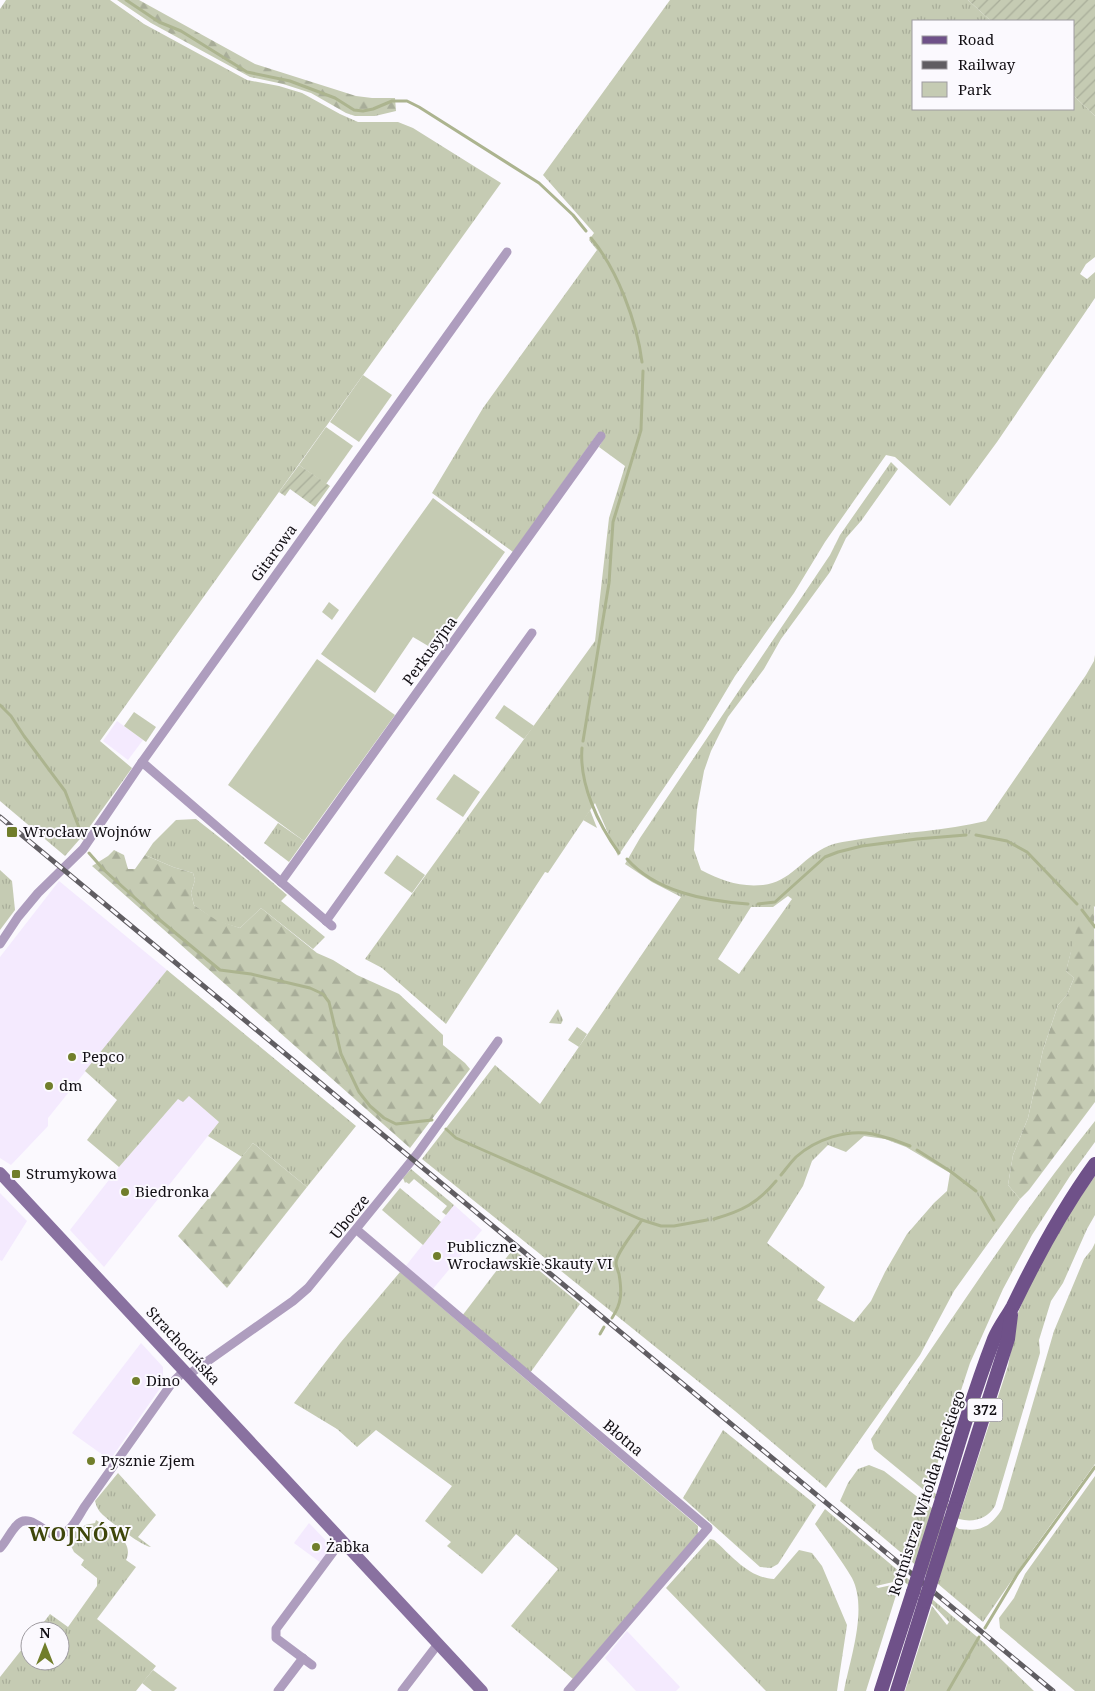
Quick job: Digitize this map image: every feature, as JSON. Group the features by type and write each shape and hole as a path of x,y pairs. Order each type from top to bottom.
{"main road":[{"name":"Rotmistrza Witolda Pileckiego","path":"881,1691 969,1409 995,1337 1062,1212 1095,1164"},
{"name":"Strachocińska","path":"1,1175 482,1691"},
{"name":"Rotmistrza Witolda Pileckiego","path":"897,1691 1008,1339 1011,1309"}],"street":[{"name":"Gitarowa","path":"0,942 38,893 82,849 142,762 507,252"},
{"name":"Perkusyjna","path":"281,882 601,436"},
{"path":"142,762 329,924 532,633"},
{"name":"Ubocze","path":"0,1548 18,1524 24,1520 30,1521 56,1536 66,1533 72,1528 84,1506 172,1382 293,1301 308,1288 417,1154 498,1041"},
{"name":"Błotna","path":"356,1230 708,1528 568,1691"},
{"path":"312,1665 276,1638 276,1629 343,1542"},
{"path":"402,1691 438,1644"},
{"path":"278,1691 303,1658"}],"shaded area":[{"path":"117,721 143,740 128,760 103,741"},
{"path":"59,881 167,970 48,1118 48,1126 11,1165 0,1158 0,957"},
{"path":"189,1096 219,1122 104,1267 70,1230 119,1167 178,1099"},
{"path":"0,1193 27,1221 2,1261 0,1260"},
{"name":"Publiczne Wrocławskie Skauty VI","path":"454,1205 482,1230 432,1290 405,1267"},
{"path":"141,1343 163,1367 163,1384 110,1460 72,1433"},
{"path":"309,1523 332,1547 321,1563 294,1543"},
{"path":"627,1631 680,1687 676,1691 636,1691 605,1658"}],"green space":[{"path":"6,0 110,0 144,24 247,80 279,86 302,93 358,122 398,122 413,128 501,183 100,741 132,768 86,832 65,856 0,801 0,9"},
{"path":"117,0 139,0 255,64 356,96 395,98 396,111 375,116 355,116 346,113 311,93 283,84 250,77 151,23"},
{"path":"670,0 968,0 990,20 912,20 912,110 1075,110 1075,97 1095,116 1095,257 1086,264 1080,274 1087,279 1095,272 1095,298 997,442 950,506 895,457 886,455 825,542 794,593 735,676 701,733 618,856 595,803 548,873 545,872 446,1024 382,968 365,959 595,641 609,518 625,466 599,447 604,438 598,433 513,552 432,493 483,408 597,250 589,240 594,233 543,175"},
{"path":"968,0 1095,0 1095,116 1075,97 1075,20 990,20"},
{"path":"363,375 392,395 359,442 330,422"},
{"path":"326,427 353,446 326,484 299,465"},
{"path":"891,462 898,469 861,521 846,538 830,572 781,639 764,669 728,717 711,751 704,771 697,809 694,850 701,870 731,882 746,885 763,885 781,880 816,853 833,844 986,821 1086,675 1094,661 1095,655 1095,907 1071,952 1066,971 1074,978 1067,995 1058,1005 1043,1050 1028,1118 1013,1155 1008,1185 1020,1199 954,1291 920,1355 826,1488 735,1411 422,1159 495,1065 540,1104 681,897 652,882 625,864 640,838 830,555 840,535","holes":["788,896 792,899 739,974 718,959 751,907 773,907","864,1136 885,1139 906,1147 950,1173 947,1191 907,1234 871,1301 854,1322 817,1300 825,1287 767,1243 803,1186 812,1161 828,1145 846,1152"]},
{"path":"299,465 330,486 315,507 290,489 285,496 279,492"},
{"path":"433,498 505,552 435,650 413,637 375,693 321,654"},
{"path":"329,602 339,610 332,620 322,612"},
{"path":"317,659 395,715 304,841 228,785"},
{"path":"504,705 534,726 524,739 495,718"},
{"path":"134,712 156,727 146,742 124,726"},
{"path":"454,774 480,792 463,817 436,799"},
{"path":"590,810 597,828 583,820"},
{"path":"196,819 287,895 281,901 325,937 313,949 261,908 240,928 216,921 194,905 191,893 195,880 193,873 145,855 153,843 176,820"},
{"path":"278,823 304,841 289,862 264,843"},
{"path":"114,850 124,855 128,869 135,869 145,855 193,873 195,880 191,893 194,905 216,920 240,928 261,908 317,953 333,960 357,975 399,994 443,1035 443,1045 470,1069 410,1148 92,866"},
{"path":"397,855 425,875 412,893 384,873"},
{"path":"0,870 12,881 15,910 0,930"},
{"path":"1094,906 1095,1102 1029,1190 1020,1199 1008,1185 1013,1155 1028,1118 1043,1050 1058,1005 1067,995 1074,978 1066,971 1080,915"},
{"path":"167,970 356,1126 307,1187 253,1143 242,1157 208,1136 219,1122 189,1096 183,1102 178,1099 119,1167 87,1140 117,1100 85,1071"},
{"path":"558,1009 563,1020 561,1024 549,1023"},
{"path":"577,1027 587,1034 579,1047 568,1040"},
{"path":"1095,1121 1095,1142 1070,1176 1032,1235 1003,1289 970,1363 930,1489 960,1514 1008,1366 1018,1313 1034,1273 1064,1220 1095,1176 1095,1215 1063,1283 1051,1301 1039,1340 1040,1353 995,1506 988,1514 979,1519 959,1519 874,1449 871,1439 952,1318 1036,1198"},
{"path":"253,1143 307,1187 227,1288 178,1236"},
{"path":"411,1169 454,1205 446,1215 442,1212 447,1206 414,1179 409,1184 405,1183 403,1178"},
{"path":"400,1188 441,1222 423,1245 382,1210"},
{"path":"1095,1243 1095,1464 983,1622 840,1501 848,1483 858,1469 869,1465 884,1471 959,1529 979,1529 994,1520 1002,1509 1054,1331 1084,1259"},
{"path":"513,1249 580,1304 530,1373 462,1316"},
{"path":"400,1272 698,1526 698,1534 573,1679 511,1626 558,1569 516,1534 482,1574 447,1546 451,1542 425,1521 452,1486 376,1430 357,1447 337,1429 294,1403 341,1342"},
{"path":"723,1430 816,1505 778,1564 771,1568 760,1567 683,1498"},
{"path":"118,1473 156,1515 138,1537 151,1547 140,1543 117,1526 100,1512 97,1506 95,1501"},
{"path":"1095,1476 1095,1691 1075,1691 1000,1628 999,1618 1014,1598 1025,1574"},
{"path":"825,1509 982,1641 1034,1691 905,1691 932,1606 947,1625 949,1622 932,1604 902,1580 876,1586 878,1588 901,1583 866,1691 844,1691 856,1634 858,1604 852,1578 815,1524"},
{"path":"96,1520 120,1537 127,1547 126,1560 136,1567 97,1619 156,1666 136,1691 0,1691 0,1677 20,1652 20,1671 70,1671 70,1624 97,1586 97,1578 81,1565 84,1560 74,1552 70,1544 75,1531 78,1533 85,1525 95,1523"},
{"path":"710,1539 714,1540 741,1565 765,1578 774,1579 799,1550 812,1553 822,1566 847,1625 837,1691 766,1691 666,1588"},
{"path":"50,1614 60,1621 45,1621"},
{"path":"153,1670 177,1688 174,1691 152,1691 142,1683"}],"waterway":[{"path":"126,0 159,22 181,31 247,72 290,81 335,98 354,110 373,109 392,101 407,101 419,107 539,183 573,215 586,231"},
{"path":"591,238 609,265 631,313 642,362"},
{"path":"583,741 609,583 613,522 641,430 643,371"},
{"path":"0,705 11,716 65,791 83,838"},
{"path":"582,748 584,776 591,803 597,817 619,853"},
{"path":"758,904 775,902 825,857 838,852 862,846 966,835"},
{"path":"976,835 1007,841 1027,852 1077,904"},
{"path":"89,853 104,870 155,916 220,970 251,974 310,988 323,994 329,1002 341,1054 359,1092 370,1106 384,1118 396,1124 432,1120"},
{"path":"627,859 652,880 683,893 715,900 748,904"},
{"path":"1082,910 1095,927"},
{"path":"446,1129 456,1138 642,1220 661,1226 674,1226 707,1220"},
{"path":"781,1175 794,1159 804,1151 822,1140 842,1134 873,1134 910,1146"},
{"path":"917,1150 950,1171 976,1191"},
{"path":"714,1219 733,1213 756,1201 776,1181"},
{"path":"981,1197 994,1220"},
{"path":"612,1318 618,1307 621,1292 616,1264 617,1259 642,1220"},
{"path":"600,1334 604,1327"},
{"path":"985,1628 1018,1573 1095,1467"},
{"path":"948,1691 979,1637"}],"railway":[{"path":"0,817 1053,1691"}],"place":[{"name":"Wrocław Wojnów","path":"12,832"},
{"name":"Pepco","path":"72,1057"},
{"name":"dm","path":"49,1086"},
{"name":"Strumykowa","path":"16,1174"},
{"name":"Biedronka","path":"125,1192"},
{"name":"Publiczne Wrocławskie Skauty VI","path":"437,1256"},
{"name":"Dino","path":"136,1381"},
{"name":"Pysznie Zjem","path":"91,1461"},
{"name":"Żabka","path":"316,1547"}],"district":[{"name":"WOJNÓW","path":"80,1534"}]}
